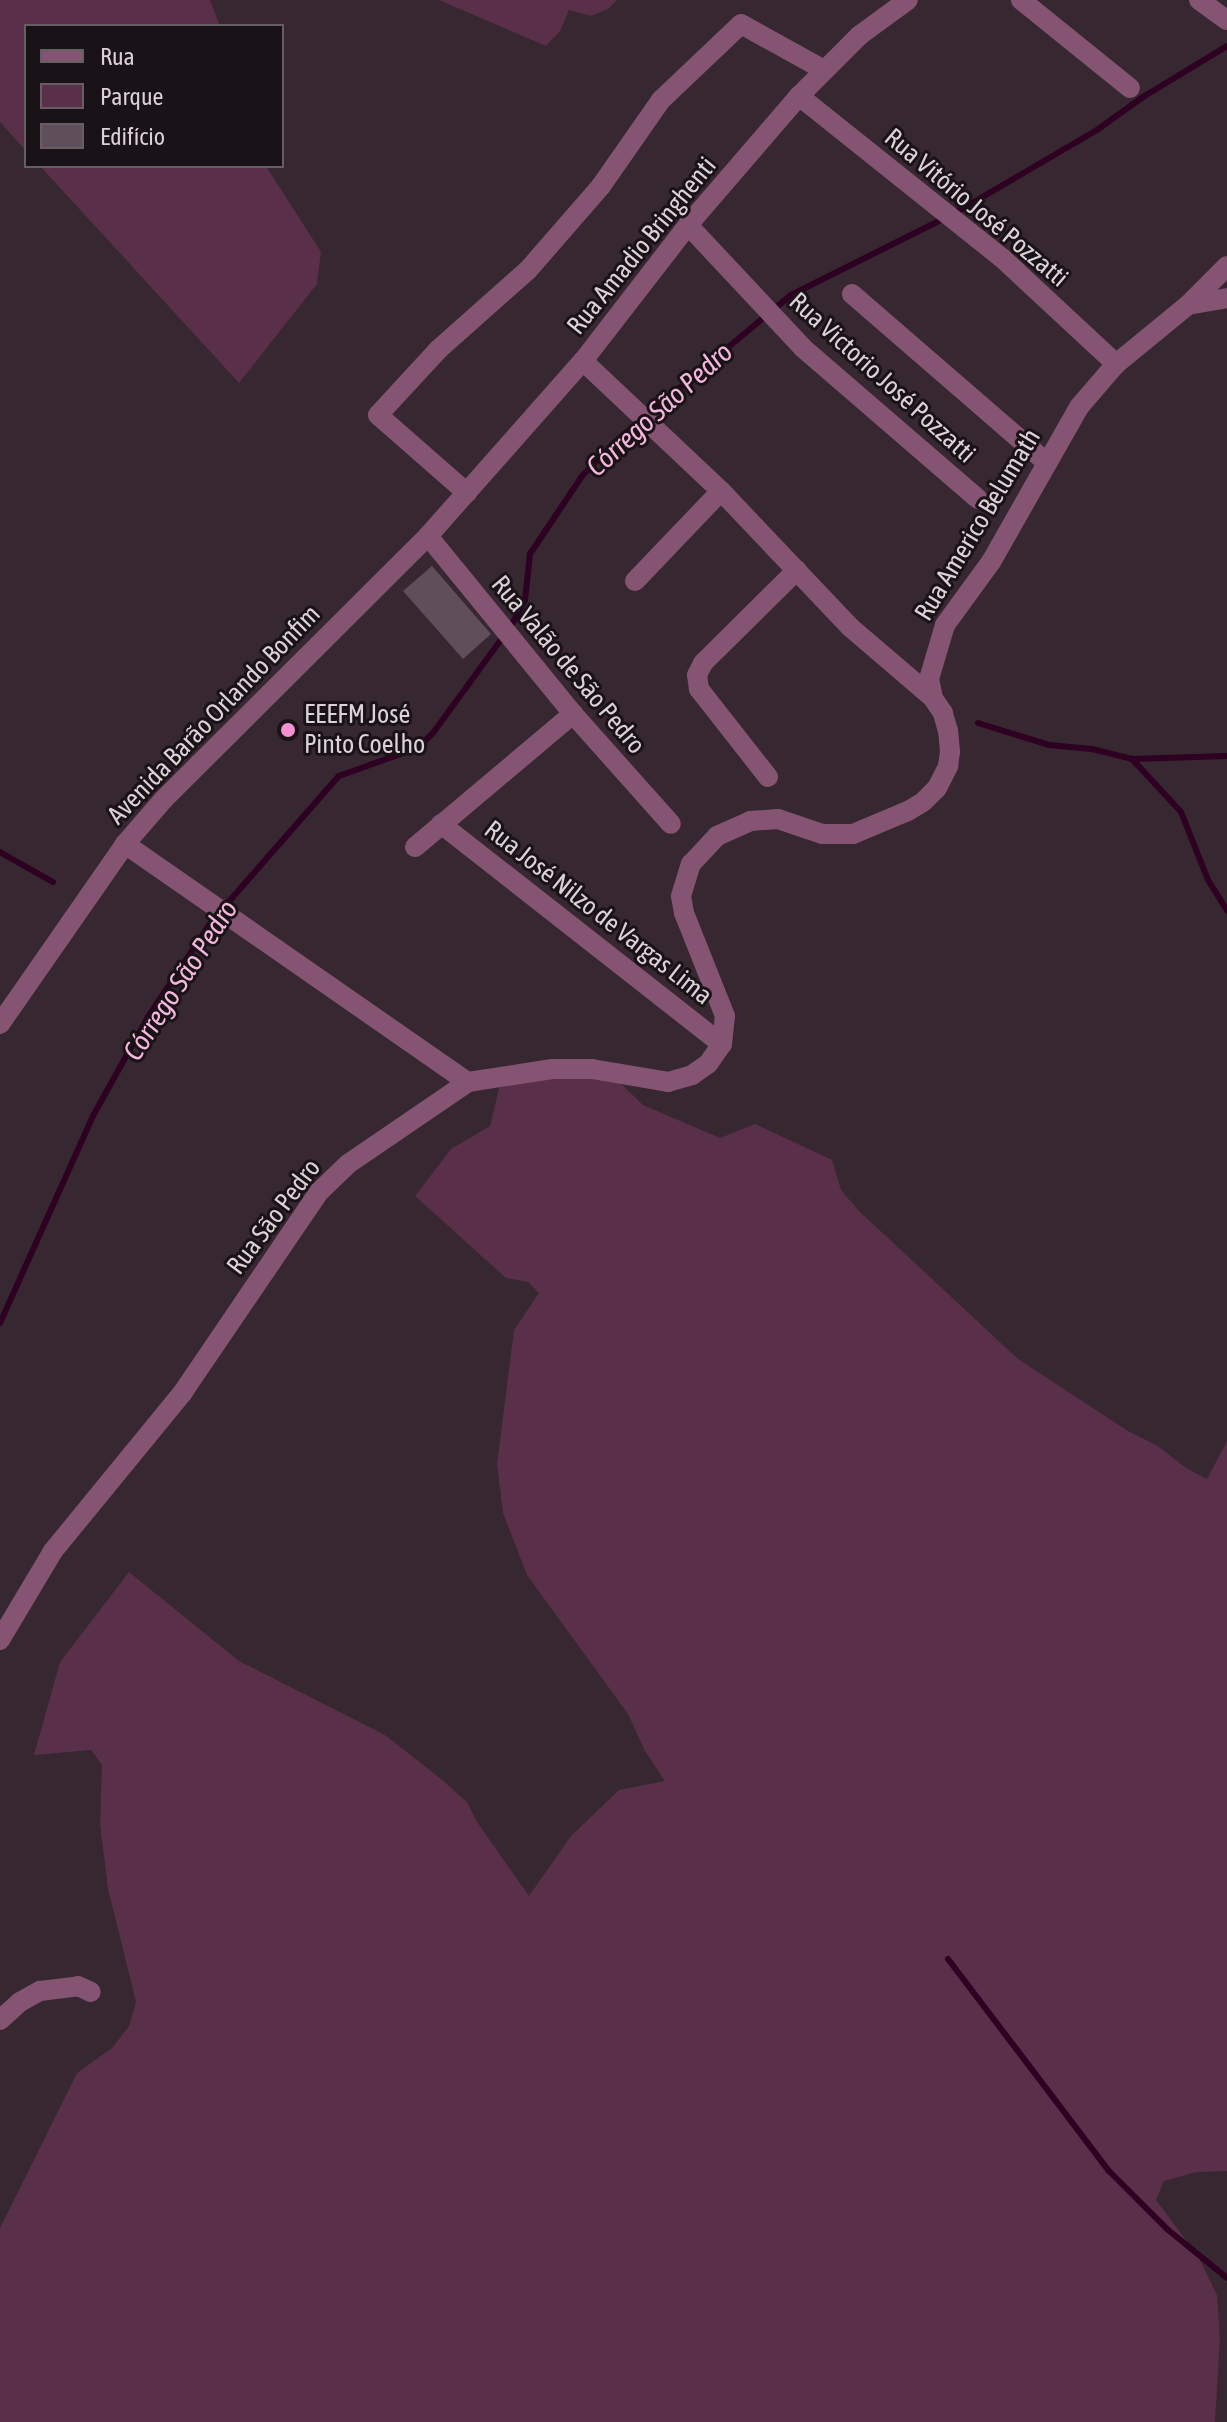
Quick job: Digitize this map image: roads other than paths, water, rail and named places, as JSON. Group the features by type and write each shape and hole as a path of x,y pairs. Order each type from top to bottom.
{"street":[{"name":"Rua Amadio Bringhenti","path":"428,536 583,361 688,225 799,96 860,35 908,0"},
{"path":"1021,0 1130,88"},
{"path":"1199,0 1227,20"},
{"path":"467,493 378,415 439,349 528,270 601,186 661,100 741,24 824,70"},
{"name":"Rua Vitório José Pozzatti","path":"799,96 1002,258 1116,364"},
{"name":"Rua Victorio José Pozzatti","path":"688,225 803,348 978,499"},
{"name":"Rua Americo Belumath","path":"722,1044 725,1016 684,913 681,896 691,864 717,836 750,821 778,819 838,836 870,829 923,802 944,777 950,752 943,713 933,698 929,679 945,625 991,562 1079,407 1116,364 1188,305 1227,266"},
{"path":"852,294 1047,463"},
{"path":"1188,305 1227,298"},
{"path":"583,361 721,491 850,627 933,698"},
{"path":"635,581 721,491"},
{"name":"Rua Valão de São Pedro","path":"428,536 573,714 671,824"},
{"name":"Avenida Barão Orlando Bonfim","path":"0,1024 125,844 196,764 428,536"},
{"path":"768,777 699,689 697,675 703,663 797,570"},
{"path":"415,847 573,714"},
{"name":"Rua José Nilzo de Vargas Lima","path":"441,824 722,1044"},
{"path":"125,844 468,1082"},
{"name":"Rua São Pedro","path":"0,1640 53,1551 183,1392 319,1192 348,1164 468,1082 552,1069 592,1069 668,1082 701,1070 722,1044"},
{"path":"0,2020 20,2002 40,1991 78,1986 91,1992"}],"waterway":[{"name":"Córrego São Pedro","path":"955,213 1097,130 1143,97 1227,46"},
{"name":"Córrego São Pedro","path":"510,628 525,600 530,554 582,476 615,442 791,295 945,218"},
{"name":"Córrego São Pedro","path":"0,1323 94,1114 148,1017 211,922 339,776 417,748 433,733 503,637"},
{"path":"978,723 1049,745 1092,749 1132,759 1227,756"},
{"path":"1132,759 1181,812 1208,880 1227,910"},
{"path":"0,852 53,882"},
{"path":"948,1959 1108,2170 1167,2229 1227,2278"}],"place":[{"name":"EEEFM José Pinto Coelho","path":"288,730"}]}
